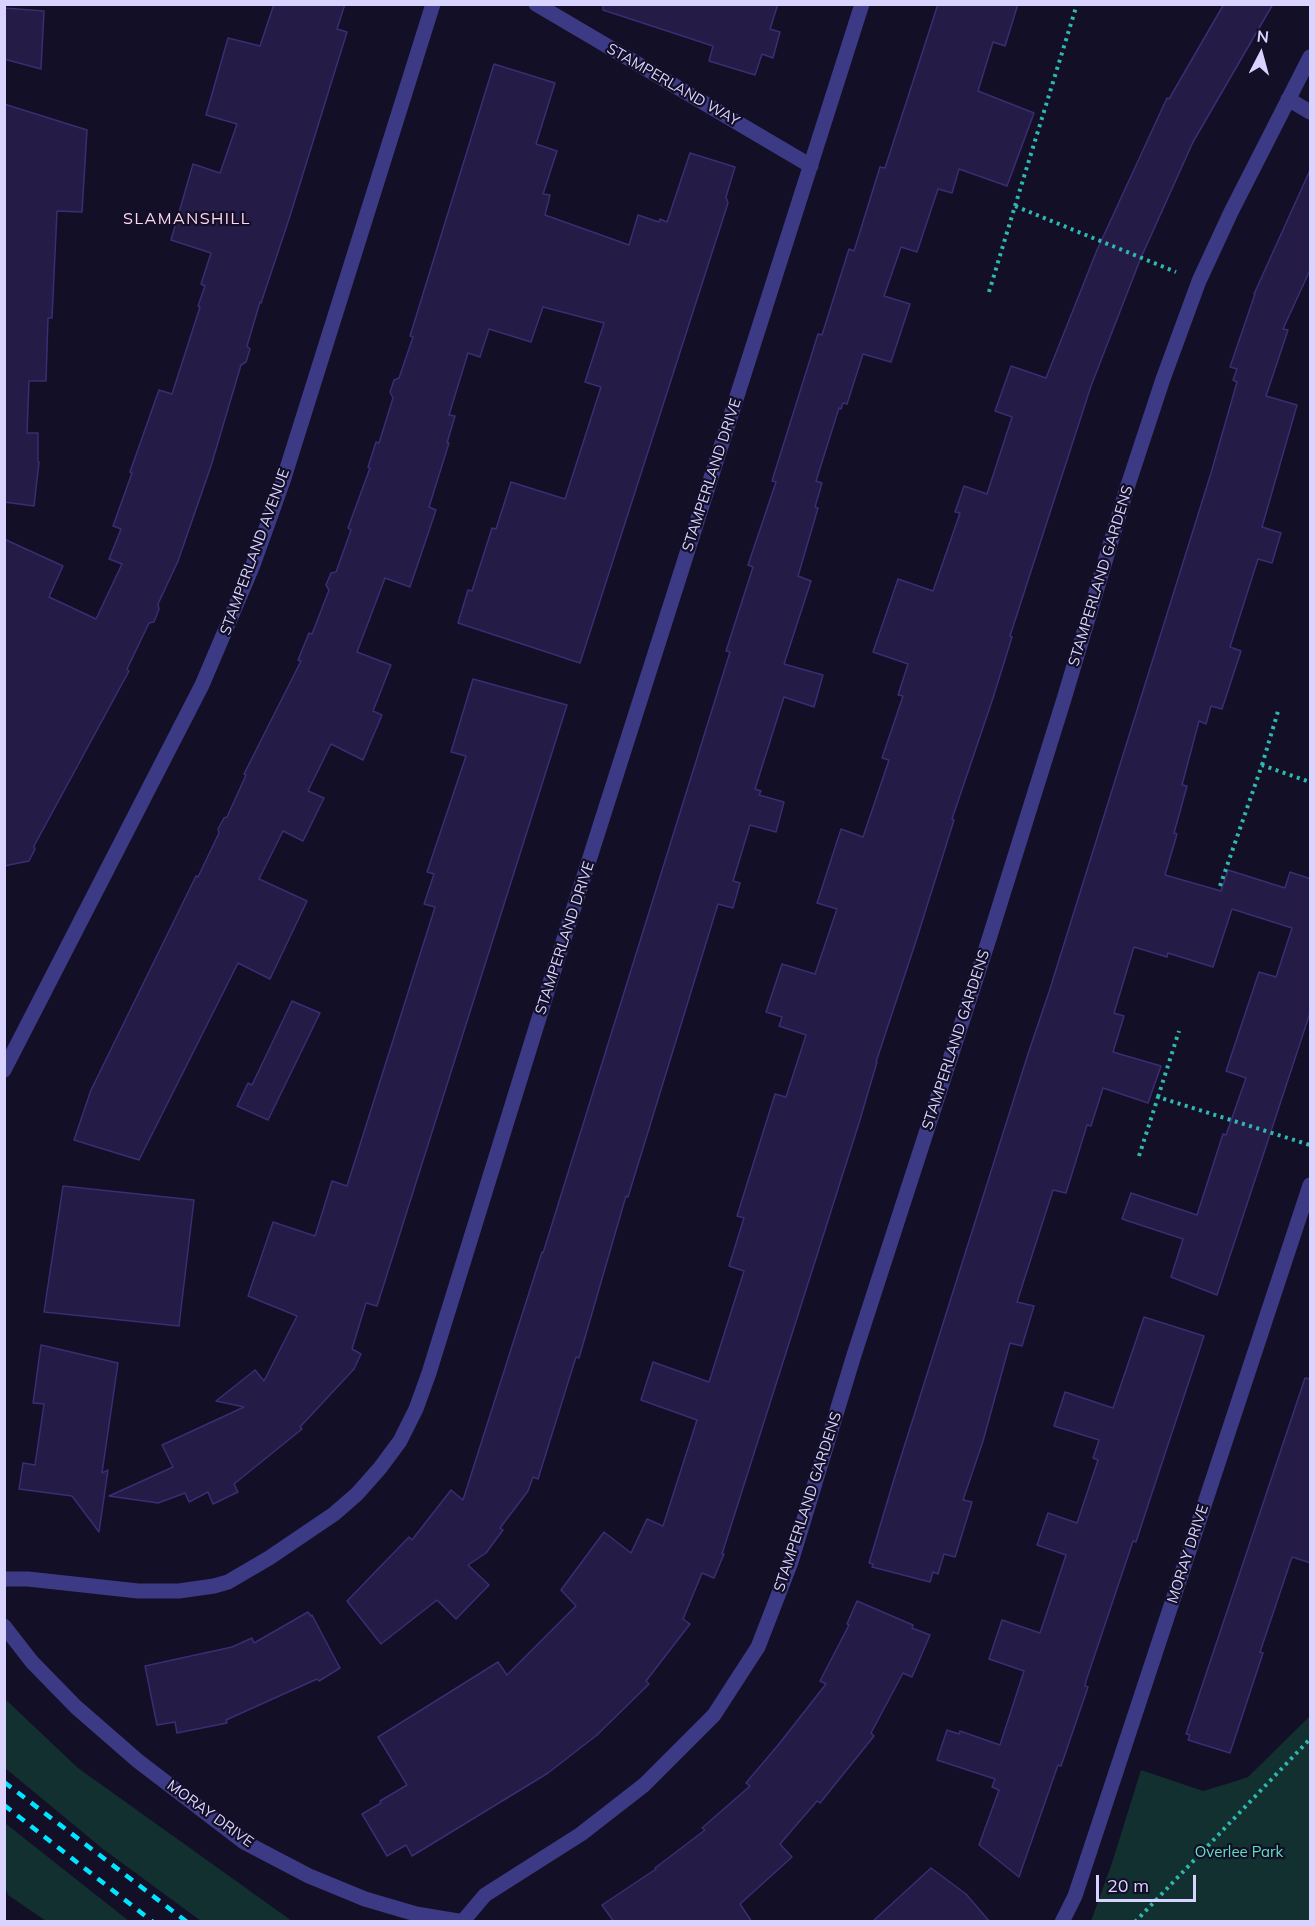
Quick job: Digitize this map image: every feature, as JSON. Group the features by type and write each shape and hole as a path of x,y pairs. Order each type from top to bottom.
{"street":[{"name":"STAMPERLAND AVENUE","path":"4,1070 202,685 247,581 283,481 434,4"},
{"name":"STAMPERLAND WAY","path":"536,4 811,166"},
{"name":"STAMPERLAND DRIVE","path":"4,1579 28,1579 138,1591 179,1591 228,1582 269,1558 334,1514 381,1468 400,1441 416,1409 429,1373 548,989 862,4"},
{"name":"STAMPERLAND GARDENS","path":"463,1921 485,1895 581,1834 644,1785 714,1715 758,1647 792,1562 851,1365 1064,699 1127,488 1163,379 1199,281 1311,57"},
{"path":"1288,99 1311,112"},
{"name":"MORAY DRIVE","path":"1062,1922 1075,1896 1311,1185"},
{"name":"MORAY DRIVE","path":"4,1626 32,1662 76,1707 138,1761 244,1842 309,1876 365,1899 416,1914 463,1921"}],"path":[{"path":"989,292 1077,4"},
{"path":"1015,206 1199,281"},
{"path":"1220,886 1279,708"},
{"path":"1262,765 1311,782"},
{"path":"1139,1156 1179,1031"},
{"path":"1158,1097 1311,1145"},
{"path":"1135,1922 1311,1739"}],"green space":[{"path":"4,1698 78,1768 292,1921 201,1921 103,1849 5,1768"},
{"name":"Overlee Park","path":"1310,1716 1310,1921 1091,1921 1141,1770 1203,1791 1233,1782 1248,1777"},
{"path":"5,1823 129,1921 46,1921 8,1895 5,1886"}],"building":[{"path":"274,4 345,4 337,29 347,32 289,219 260,302 247,346 250,349 246,362 241,365 211,466 178,561 158,604 159,609 154,622 149,623 127,669 129,671 34,846 35,849 29,861 4,866 4,539 63,566 49,597 96,619 122,564 109,559 121,529 113,526 132,473 130,472 159,390 172,394 205,286 201,284 211,253 171,240 193,164 220,173 237,124 206,115 228,38 260,46"},
{"path":"603,4 778,4 770,29 780,32 773,58 762,54 755,75 709,61 713,46 603,10"},
{"path":"938,4 1018,4 1005,46 993,42 978,91 1034,113 1007,186 959,169 952,193 938,189 917,252 901,247 884,296 910,304 891,362 863,354 847,404 843,403 841,409 839,408 816,481 822,483 815,507 818,508 798,576 811,581 784,664 823,675 814,707 784,697 755,789 761,791 759,795 784,802 776,832 750,825 733,881 740,883 733,908 718,904 628,1197 626,1196 579,1358 576,1357 538,1479 533,1477 528,1491 500,1528 503,1530 486,1553 468,1565 489,1585 456,1619 437,1600 381,1644 347,1601 409,1537 412,1540 451,1490 463,1500 543,1253 730,652 726,651 753,567 748,565 776,482 772,481 818,334 822,335 849,249 854,251 880,167 885,168"},
{"path":"1224,4 1273,4 1193,142 1140,260 1091,386 1010,636 1012,637 993,698 952,819 954,820 876,1062 859,1123 722,1554 724,1554 714,1578 702,1573 683,1619 690,1624 646,1681 649,1684 597,1735 548,1773 412,1856 406,1845 387,1856 362,1814 407,1785 378,1737 498,1662 507,1675 576,1606 561,1590 604,1532 631,1553 647,1519 663,1526 697,1420 641,1400 653,1362 709,1382 744,1271 729,1266 744,1218 737,1216 775,1094 786,1097 806,1035 779,1026 782,1017 766,1012 782,964 815,974 837,909 817,903 841,829 863,837 889,760 882,758 903,696 898,695 908,664 873,652 898,579 933,591 960,513 955,512 964,486 987,494 1012,417 995,411 1011,366 1046,378 1097,250 1167,98 1169,99"},
{"path":"4,8 44,11 41,69 4,59"},
{"path":"494,64 555,83 536,144 557,151 543,194 550,195 545,215 629,245 638,215 659,222 660,219 667,222 690,153 735,167 726,197 728,203 580,663 458,623 468,590 472,591 492,528 496,529 511,482 565,499 601,387 585,382 604,323 543,307 531,342 489,329 480,357 468,353 449,415 455,416 447,443 449,443 429,507 436,510 410,587 385,578 357,652 391,665 373,711 382,715 363,760 331,744 308,791 324,798 303,841 283,831 259,879 307,901 270,979 238,963 139,1160 74,1140 91,1090 196,876 198,877 219,833 218,829 227,817 246,775 244,774 301,661 298,660 309,633 312,634 329,590 326,585 331,573 336,572 351,530 348,528 393,398 390,392 394,380 399,378 413,337 410,336"},
{"path":"4,104 87,130 82,212 57,211 52,318 48,318 46,381 29,381 27,433 38,433 39,462 34,506 4,502"},
{"path":"1311,168 1311,268 1283,329 1288,330 1266,396 1297,405 1262,527 1281,533 1272,563 1258,559 1230,647 1241,651 1222,709 1211,706 1206,724 1199,721 1182,785 1187,786 1174,833 1177,834 1165,875 1221,891 1228,870 1285,888 1290,872 1311,879 1311,1010 1217,1295 1171,1277 1183,1239 1122,1219 1131,1193 1197,1215 1223,1134 1226,1135 1246,1078 1226,1071 1259,972 1276,977 1292,928 1232,909 1213,967 1168,953 1167,957 1134,947 1114,1013 1124,1016 1113,1052 1161,1066 1148,1103 1103,1088 1091,1126 1087,1125 1066,1193 1053,1190 1017,1302 1034,1306 1022,1346 1010,1343 983,1441 963,1500 972,1502 955,1557 944,1554 938,1574 933,1572 930,1582 872,1567 873,1564 869,1563 894,1479 1211,473 1237,382 1233,380 1237,369 1230,367 1254,294"},
{"path":"473,679 567,705 377,1306 366,1303 352,1349 361,1354 354,1369 300,1427 302,1429 234,1484 238,1492 213,1504 208,1492 189,1502 185,1493 158,1503 109,1496 173,1467 162,1445 244,1407 216,1401 255,1370 264,1381 297,1316 248,1296 273,1222 315,1236 332,1181 347,1186 435,907 424,904 434,874 427,872 466,756 451,752"},
{"path":"292,1001 320,1013 268,1120 237,1106 248,1083 252,1085"},
{"path":"63,1186 194,1200 179,1326 44,1312"},
{"path":"1144,1317 1204,1336 1136,1542 1133,1541 1086,1681 1085,1686 1088,1687 1061,1766 1058,1765 1019,1877 979,1845 999,1790 992,1787 995,1779 937,1760 947,1730 959,1734 960,1731 1000,1745 1024,1671 989,1659 1002,1620 1040,1633 1066,1555 1037,1545 1048,1513 1077,1523 1098,1460 1093,1458 1099,1440 1054,1426 1065,1392 1113,1408"},
{"path":"41,1345 118,1363 102,1473 108,1470 99,1532 72,1496 19,1489 23,1463 35,1465 44,1404 33,1403"},
{"path":"1305,1378 1311,1379 1311,1563 1292,1557 1260,1652 1263,1653 1230,1753 1188,1740 1190,1735 1186,1734"},
{"path":"857,1601 913,1625 912,1628 930,1635 912,1677 903,1673 871,1733 874,1736 820,1803 817,1801 780,1844 792,1857 740,1904 752,1922 614,1922 602,1905 656,1869 705,1830 702,1828 750,1786 746,1783 826,1684 820,1681 849,1625 847,1624"},
{"path":"308,1612 312,1615 340,1668 319,1681 317,1679 226,1720 227,1723 177,1733 175,1722 157,1725 145,1666 232,1647 252,1638 254,1643"},
{"path":"931,1868 966,1894 990,1922 872,1922"}],"railway":[{"path":"4,1782 187,1922"},
{"path":"4,1805 153,1922"}],"district":[{"name":"SLAMANSHILL","path":"187,219"}]}
